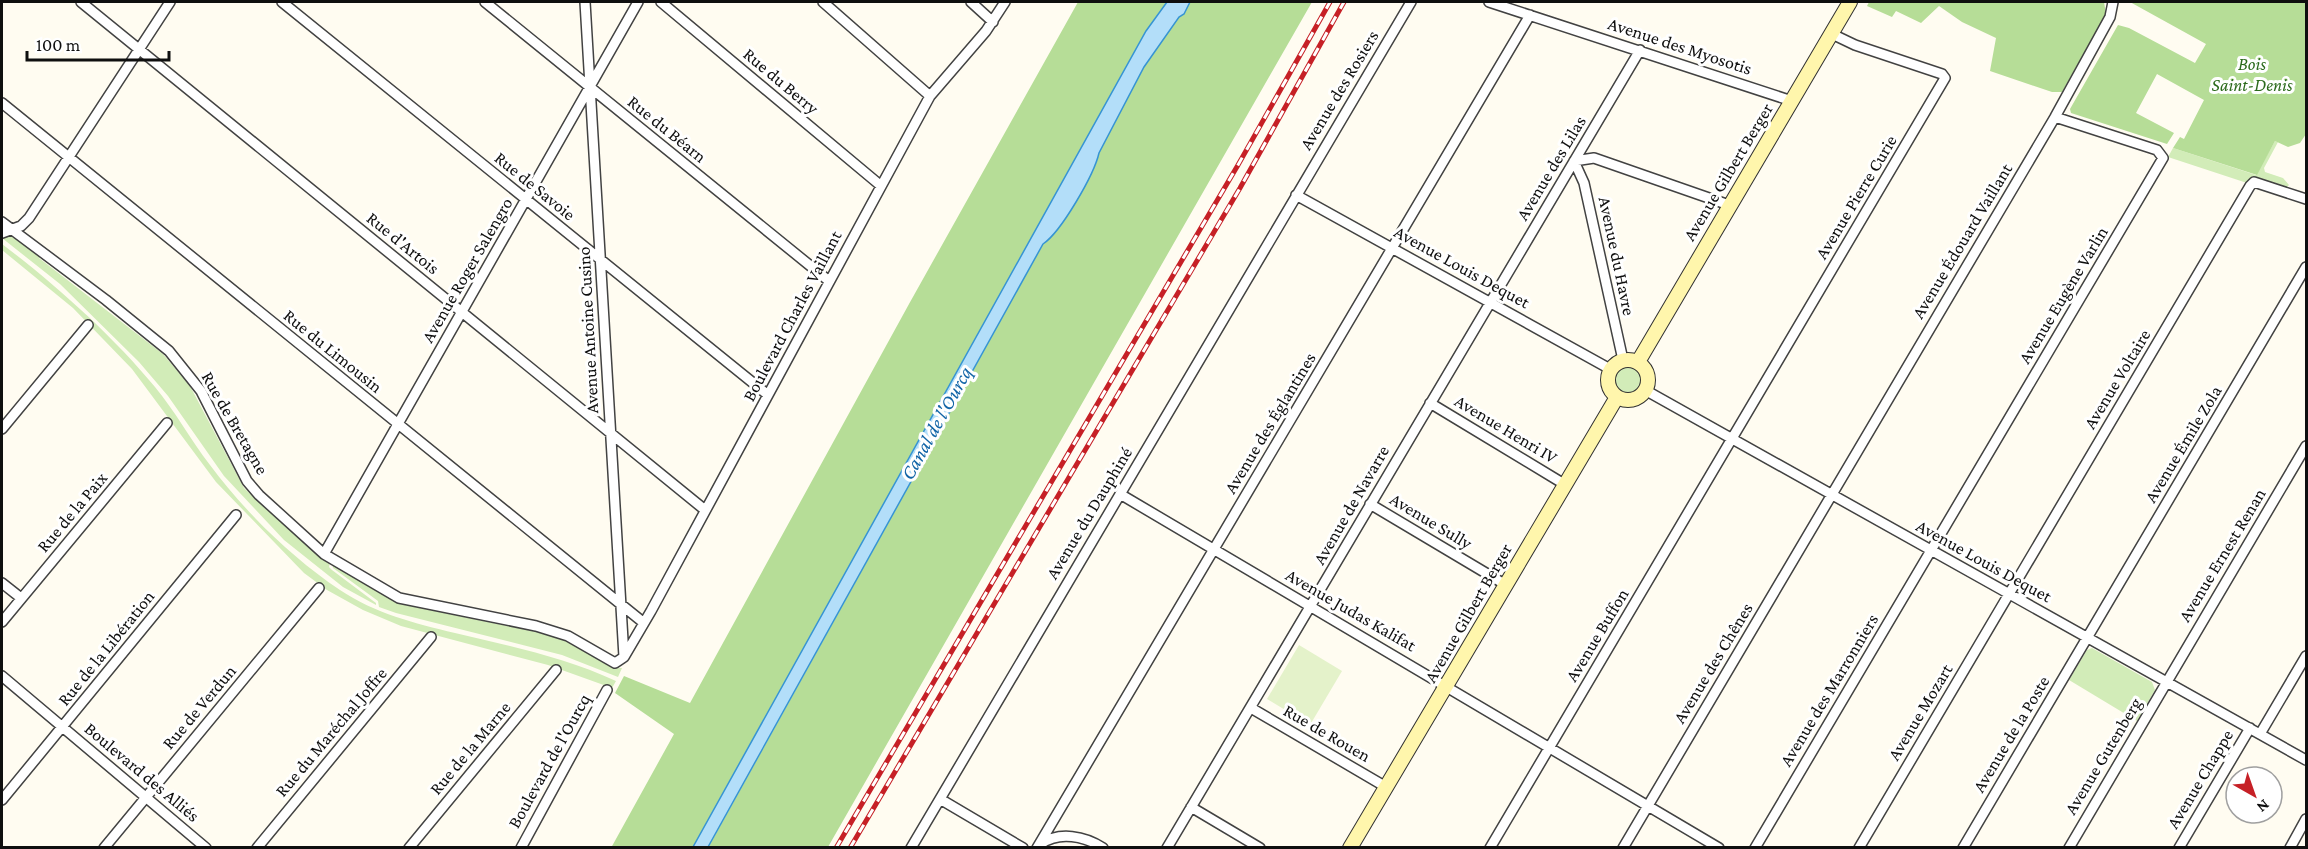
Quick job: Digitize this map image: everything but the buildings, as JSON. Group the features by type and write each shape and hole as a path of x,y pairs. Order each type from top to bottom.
{"street":[{"name":"Rue d'Artois","path":"81,2 705,510"},
{"path":"2,233 21,226 29,218 170,2"},
{"name":"Rue de Savoie","path":"282,2 768,395"},
{"name":"Rue du Béarn","path":"485,2 829,281"},
{"name":"Avenue Antoine Cusino","path":"585,2 624,657"},
{"name":"Avenue Roger Salengro","path":"324,554 638,2"},
{"name":"Rue du Berry","path":"662,2 880,185"},
{"path":"824,2 930,96"},
{"path":"972,2 993,22"},
{"name":"Boulevard Charles Vaillant","path":"624,657 930,96 993,22 1005,2"},
{"name":"Avenue des Rosiers","path":"1296,195 1411,2"},
{"name":"Avenue des Myosotis","path":"1489,2 1792,101"},
{"name":"Avenue Gilbert Berger","path":"1638,362 1850,2"},
{"name":"Avenue Édouard Vaillant","path":"1832,494 2055,117 2110,17 2113,2"},
{"name":"Avenue des Églantines","path":"1037,847 1530,15"},
{"name":"Avenue Pierre Curie","path":"1733,438 1945,78 1942,74 1849,43 1832,34"},
{"name":"Avenue des Lilas","path":"1490,302 1640,50"},
{"name":"Rue du Limousin","path":"2,102 644,623"},
{"name":"Avenue Eugène Varlin","path":"1931,550 2163,158 2157,150 2055,117"},
{"path":"1574,161 1594,158 1729,205"},
{"name":"Avenue du Havre","path":"1574,161 1584,183 1623,360"},
{"name":"Avenue Voltaire","path":"2009,594 2254,182 2307,199"},
{"name":"Avenue Louis Dequet","path":"1296,195 1610,369"},
{"name":"Avenue du Dauphiné","path":"911,848 1296,195"},
{"name":"Rue de Bretagne","path":"2,222 106,300 169,351 201,391 247,481 324,554 399,598 536,626 568,636 615,663 624,657"},
{"name":"Avenue Émile Zola","path":"2087,637 2307,267"},
{"name":"Avenue de Navarre","path":"1167,848 1490,302"},
{"path":"2,429 88,325"},
{"path":"1623,360 1638,362 1647,374 1646,390 1635,399 1617,397 1609,388 1610,369 1623,360"},
{"name":"Avenue Louis Dequet","path":"1646,390 2307,760"},
{"name":"Avenue Gilbert Berger","path":"1350,848 1617,397"},
{"name":"Avenue Henri IV","path":"1430,403 1564,484"},
{"name":"Rue de la Paix","path":"2,622 167,423"},
{"name":"Avenue Buffon","path":"1490,848 1733,438"},
{"name":"Avenue Ernest Renan","path":"2167,682 2307,446"},
{"name":"Avenue Judas Kalifat","path":"1120,494 1719,848"},
{"name":"Avenue des Chênes","path":"1623,848 1832,494"},
{"name":"Avenue Sully","path":"1370,504 1506,585"},
{"name":"Rue de la Libération","path":"2,800 236,515"},
{"name":"Avenue des Marronniers","path":"1755,848 1931,550"},
{"path":"2,583 21,598"},
{"name":"Rue de Verdun","path":"104,848 319,588"},
{"name":"Avenue Mozart","path":"1859,848 2009,594"},
{"name":"Rue du Maréchal Joffre","path":"256,848 431,637"},
{"name":"Avenue de la Poste","path":"1963,848 2087,637"},
{"path":"2260,734 2307,656"},
{"name":"Rue de la Marne","path":"409,848 556,670"},
{"name":"Boulevard des Alliés","path":"2,676 206,848"},
{"name":"Avenue Gutenberg","path":"2069,848 2167,682"},
{"name":"Boulevard de l'Ourcq","path":"521,848 607,690"},
{"name":"Rue de Rouen","path":"1251,708 1386,787"},
{"name":"Avenue Chappe","path":"2179,848 2250,728"},
{"path":"940,799 1023,848"},
{"path":"1191,807 1260,848"},
{"path":"2290,848 2307,819"},
{"path":"1037,847 1049,838 1074,837 1096,843 1103,848"}],"green space":[{"path":"1078,2 1167,2 1146,31 693,847 611,848 674,734 615,693 624,676 690,703"},
{"path":"1190,2 1312,2 828,847 708,848 1043,244 1048,240 1096,164 1099,153 1144,67 1179,17 1184,14"},
{"path":"1869,2 2104,2 2106,14 2062,92 2052,92 1990,71 1996,38 1962,22 1939,6 1921,23 1896,11 1892,17 1867,6"},
{"name":"Bois Saint-Denis","path":"2130,2 2306,2 2306,134 2300,143 2288,147 2275,141 2257,175 2173,148 2180,137 2184,139 2204,100 2157,74 2136,113 2174,133 2167,144 2071,113 2070,109 2118,25 2129,28 2195,63 2206,44"},
{"path":"2275,141 2278,142 2264,168 2265,172 2283,178 2289,185 2286,188 2255,179 2247,183 2168,157 2173,148 2256,175"},
{"path":"8,236 18,239 41,256 39,258 163,354 190,386 244,488 265,508 267,505 330,562 329,567 332,570 376,605 343,587 284,540 224,476 168,396 139,362 60,284 2,238"},
{"path":"2,244 63,293 121,349 162,396 238,500 270,533 322,577 340,590 381,612 577,665 616,681 612,688 548,665 401,626 363,610 327,590 304,573 216,482 132,369 73,308 2,250"},
{"path":"1628,364 1639,369 1644,380 1639,391 1628,396 1617,391 1612,380 1617,369"},
{"path":"332,563 400,604 552,635 566,640 617,668 622,668 618,677 562,655 379,607 378,601 333,568"},
{"path":"1299,645 1342,671 1310,725 1267,699"},
{"path":"2092,648 2152,682 2155,690 2137,721 2069,680 2087,650"}],"water":[{"name":"Canal de l'Ourcq","path":"1167,2 1190,2 1184,14 1179,17 1144,67 1076,202 1059,228 1043,244 708,847 693,847 1146,31"}],"railway":[{"path":"836,848 1238,165 1330,2"},
{"path":"850,848 1240,188 1344,2"}]}
